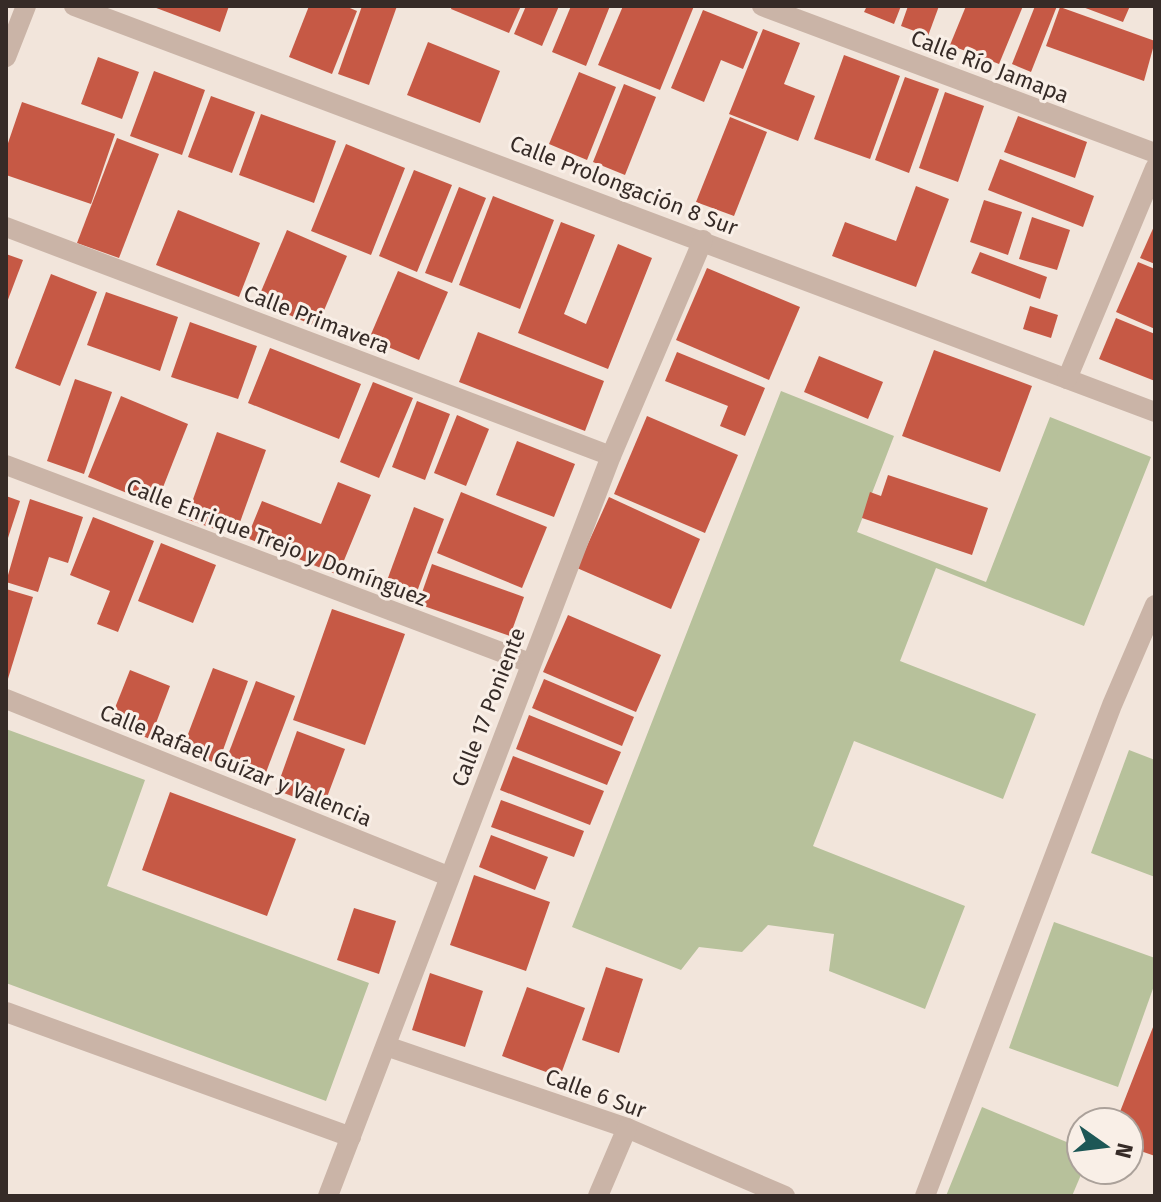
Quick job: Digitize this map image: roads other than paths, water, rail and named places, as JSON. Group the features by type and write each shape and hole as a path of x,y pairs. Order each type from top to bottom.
{"street":[{"path":"6,57 26,6"},
{"name":"Calle Río Jamapa","path":"762,6 1155,153"},
{"name":"Calle Prolongación 8 Sur","path":"80,7 1155,412"},
{"path":"1067,379 1155,168"},
{"name":"Calle Primavera","path":"6,227 611,456"},
{"name":"Calle 17 Poniente","path":"328,1196 611,456 703,240"},
{"name":"Calle Enrique Trejo y Domínguez","path":"6,465 530,663"},
{"path":"925,1196 1053,868 1112,705 1155,605"},
{"name":"Calle Rafael Guízar y Valencia","path":"6,699 448,876"},
{"path":"6,1012 351,1137"},
{"name":"Calle 6 Sur","path":"386,1046 627,1128 785,1196"},
{"path":"598,1196 627,1128"}]}
